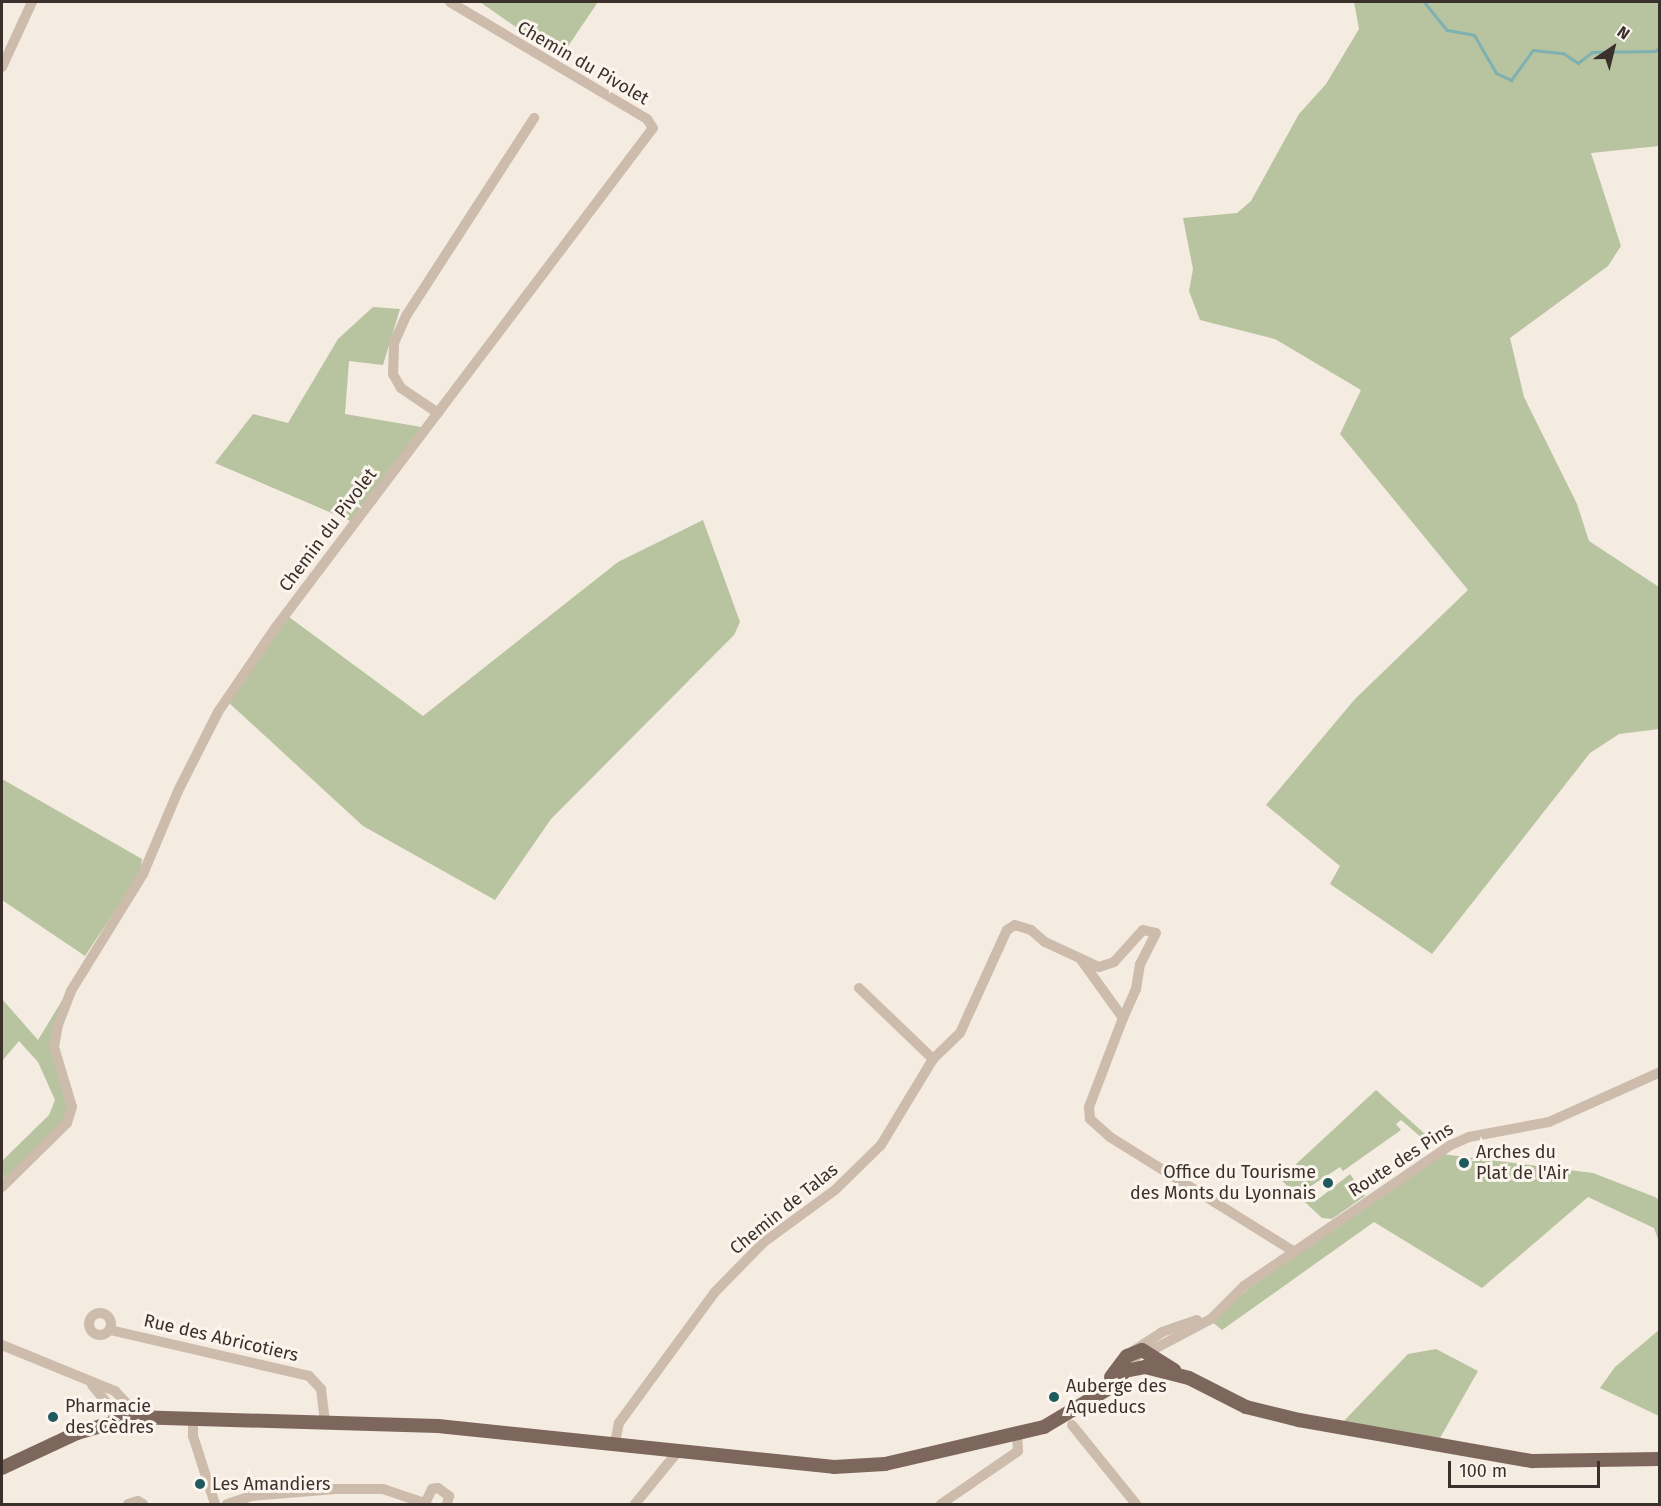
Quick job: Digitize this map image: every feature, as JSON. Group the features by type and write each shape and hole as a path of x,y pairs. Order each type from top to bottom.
{"main road":[{"path":"2,1468 77,1433 115,1420 139,1418 438,1426 834,1467 916,1459 1069,1420 1096,1394 1127,1356 1142,1350 1159,1353 1189,1378 1246,1407 1299,1420 1532,1461 1659,1459"},
{"path":"1096,1394 1111,1387 1125,1371 1145,1367 1189,1378"}],"street":[{"path":"2,67 32,2"},
{"name":"Chemin du Pivolet","path":"2,1187 67,1123 72,1107 54,1047 58,1025 71,991 147,866 178,791 218,712 276,627 653,128 647,119 450,2"},
{"path":"438,413 397,381 392,366 394,343 406,316 534,118"},
{"name":"Chemin de Talas","path":"615,1443 619,1423 714,1293 764,1242 871,1158 933,1059 960,1033 1007,930 1015,925 1031,930 1045,942 1082,961"},
{"path":"1082,961 1099,966 1114,962 1143,930 1156,933 1140,964 1136,989 1089,1107 1090,1119 1110,1137 1293,1251"},
{"path":"1082,961 1123,1018"},
{"path":"859,988 933,1059"},
{"name":"Route des Pins","path":"1127,1356 1162,1332 1216,1311 1293,1251 1451,1145 1468,1137 1549,1122 1659,1072"},
{"name":"Route des Pins","path":"1159,1353 1211,1319 1216,1311"},
{"name":"Rue des Abricotiers","path":"110,1330 309,1376 321,1389 325,1424"},
{"name":"Route des Pins","path":"1125,1371 1142,1350 1162,1332"},
{"path":"2,1346 89,1383 115,1391 139,1418"},
{"path":"1142,1350 1145,1367"},
{"path":"89,1383 109,1405 115,1420"},
{"path":"193,1419 193,1436 215,1504"},
{"path":"1069,1420 1130,1502"},
{"path":"941,1504 1017,1451 1017,1433"},
{"path":"635,1504 679,1450"},
{"path":"226,1504 252,1496 336,1489 383,1489 426,1504 432,1489 438,1488 449,1496 447,1504"},
{"path":"128,1504 138,1501 142,1504"}],"green space":[{"path":"480,2 598,2 560,58"},
{"path":"1354,2 1659,2 1659,146 1591,153 1621,246 1608,266 1510,338 1524,397 1577,504 1589,541 1659,587 1659,729 1619,734 1590,753 1432,954 1330,884 1340,866 1266,805 1355,699 1468,590 1340,434 1361,390 1275,339 1200,320 1189,291 1193,269 1183,218 1237,213 1251,201 1299,114 1326,84 1359,29"},
{"path":"373,307 400,309 383,365 349,361 345,414 427,428 355,523 215,463 253,414 288,423 338,339"},
{"path":"703,520 740,622 734,635 551,819 495,900 363,826 227,701 285,614 423,716 618,562"},
{"path":"2,779 142,859 140,873 85,956 2,900"},
{"path":"2,999 38,1040 63,999 54,1047 72,1107 67,1123 4,1184 2,1161 49,1115 55,1100 38,1062 19,1041 2,1061"},
{"path":"1376,1090 1434,1142 1429,1144 1401,1120 1396,1124 1401,1130 1343,1171 1340,1167 1308,1188 1317,1200 1350,1174 1365,1196 1332,1219 1322,1218 1280,1179"},
{"path":"1442,1154 1593,1173 1655,1197 1659,1200 1659,1242 1654,1228 1588,1197 1482,1288 1374,1222 1222,1330 1211,1321 1251,1287"},
{"path":"1659,1330 1659,1416 1600,1388 1615,1367"},
{"path":"1436,1349 1478,1371 1440,1438 1343,1422 1408,1354"}],"waterway":[{"path":"1424,2 1447,30 1474,35 1496,73 1511,80 1533,50 1563,53 1578,63 1592,52 1655,51 1660,47"},
{"path":"1660,26 1660,31"}],"place":[{"name":"Arches du Plat de l'Air","path":"1464,1163"},
{"name":"Office du Tourisme des Monts du Lyonnais","path":"1328,1183"},
{"name":"Auberge des Aqueducs","path":"1054,1397"},
{"name":"Pharmacie des Cèdres","path":"53,1417"},
{"name":"Les Amandiers","path":"200,1484"}]}
